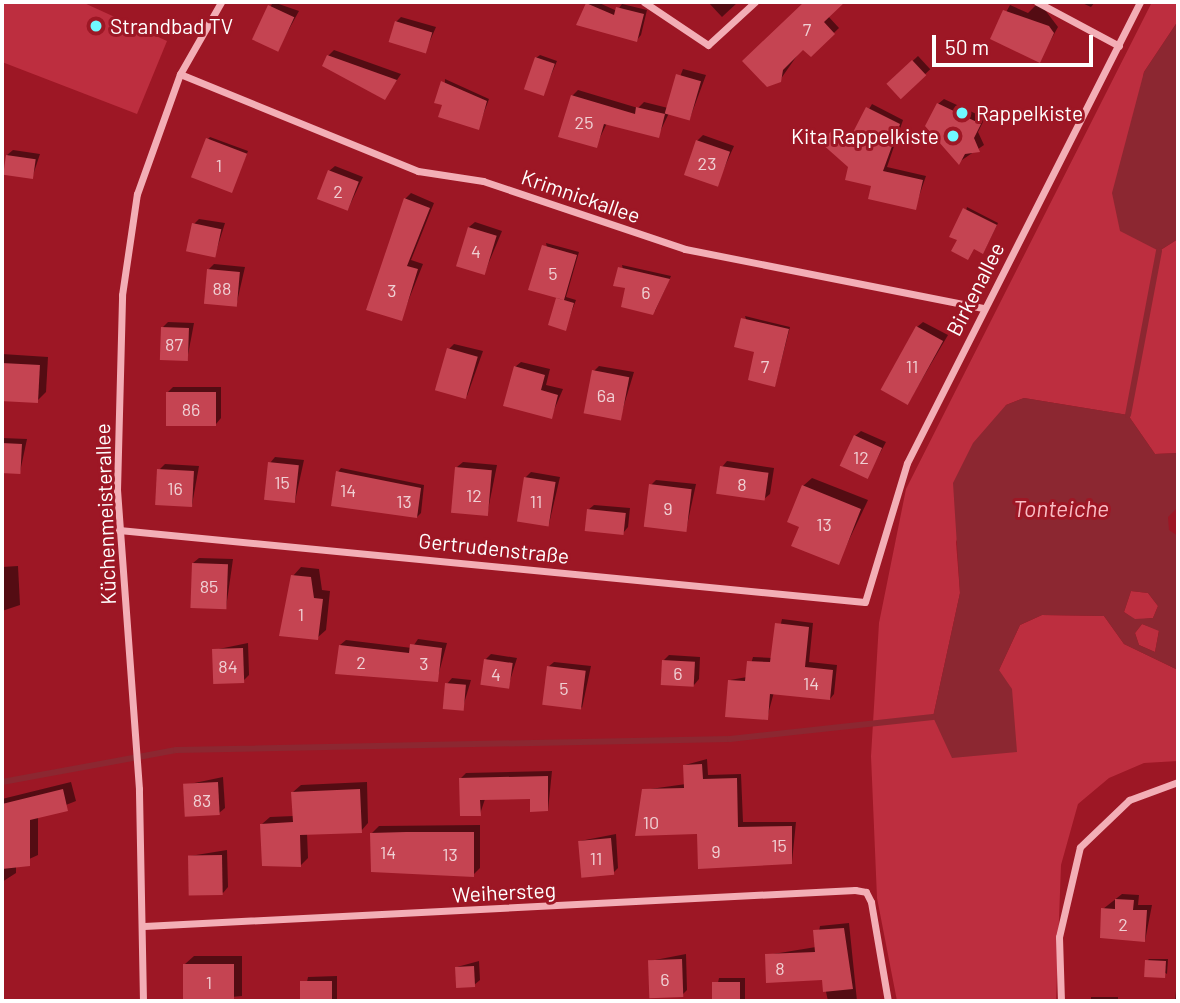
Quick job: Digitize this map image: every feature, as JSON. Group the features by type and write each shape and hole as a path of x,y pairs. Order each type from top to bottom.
{"street":[{"name":"Küchenmeisterallee","path":"143,1001 144,926 139,789 119,530 121,295 137,194 180,74 221,2"},
{"path":"644,2 708,45 755,2"},
{"path":"1037,2 1119,46"},
{"name":"Birkenallee","path":"865,602 907,463 1140,2"},
{"name":"Krimnickallee","path":"180,74 418,171 483,181 685,250 984,308"},
{"name":"Gertrudenstraße","path":"119,530 865,602"},
{"path":"1061,1001 1059,937 1080,847 1129,800 1178,782"},
{"name":"Weihersteg","path":"144,926 866,892 888,1001"}],"shaded area":[{"path":"2,2 82,2 167,41 137,114 2,62"},
{"path":"1152,2 1178,2 1178,21 1144,72 1136,116 1159,251 1178,239 1178,453 1155,454 1128,415 1024,398 1006,405 956,542 960,593 933,717 999,670 1020,625 1042,615 1104,616 1124,644 1178,670 1178,761 1144,763 1109,778 1078,804 1061,865 1056,1001 897,1001 877,898 871,756 879,623 906,489"},
{"path":"1131,591 1148,593 1158,606 1153,618 1135,620 1124,612"},
{"path":"1142,624 1159,630 1155,652 1139,645 1135,633"}],"water":[{"path":"1178,21 1178,239 1159,251 1120,231 1112,193 1144,72"},
{"name":"Tonteiche","path":"1024,398 1128,415 1155,454 1178,453 1178,507 1168,517 1169,530 1178,536 1178,670 1124,644 1104,616 1042,615 1020,625 999,670 1012,689 1017,752 952,758 933,717 960,593 953,483 973,443 1006,405","holes":["1131,591 1148,593 1158,606 1153,618 1135,619 1124,612","1142,624 1159,631 1155,652 1139,645 1135,633"]}],"building":[{"path":"804,2 845,2 824,22 835,34 811,57 803,50 783,70 781,82 767,87 742,61"},
{"path":"586,3 614,15 616,7 644,14 637,42 576,25"},
{"path":"268,5 294,17 278,52 252,39"},
{"path":"1003,10 1049,26 1054,33 1040,63 990,39"},
{"path":"395,21 432,32 426,53 389,42"},
{"path":"327,55 397,80 385,100 322,66"},
{"path":"535,57 555,64 544,96 524,89"},
{"path":"912,60 926,75 901,99 886,84"},
{"path":"676,74 701,81 690,121 665,113"},
{"path":"441,81 487,101 479,130 438,117 442,105 434,103"},
{"path":"571,95 635,114 636,107 665,114 659,138 604,124 597,148 558,137"},
{"name":"Kita Rappelkiste","path":"937,103 981,124 974,138 980,152 965,154 959,165 925,126"},
{"path":"866,107 900,124 883,171 923,180 916,210 868,199 871,186 845,180 848,167 821,143 833,129 848,142"},
{"path":"206,138 247,154 232,193 191,177"},
{"path":"696,140 730,152 718,187 684,175"},
{"path":"6,155 36,159 33,179 3,175"},
{"path":"328,170 359,182 348,211 317,199"},
{"path":"404,198 430,208 407,266 418,269 402,321 366,310"},
{"path":"963,208 997,225 983,254 974,249 968,260 951,251 957,240 949,237"},
{"path":"192,223 221,229 215,258 186,251"},
{"path":"468,227 497,236 485,275 456,266"},
{"path":"542,245 577,255 564,300 528,290"},
{"path":"618,267 670,279 653,315 621,307 625,288 613,286"},
{"path":"207,269 240,272 237,307 204,304"},
{"path":"556,298 574,303 566,331 548,325"},
{"path":"741,318 789,329 775,387 748,380 754,352 734,347"},
{"path":"916,326 943,341 908,405 881,390"},
{"path":"161,327 189,328 188,361 160,360"},
{"path":"447,348 478,357 466,399 435,390"},
{"path":"2,363 40,365 38,403 2,401"},
{"path":"514,366 545,375 541,390 558,395 552,419 503,406"},
{"path":"592,370 629,377 621,420 584,413"},
{"path":"166,392 216,392 216,426 166,426"},
{"path":"854,435 882,448 868,479 840,466"},
{"path":"2,443 22,444 20,474 2,473"},
{"path":"268,462 299,465 295,503 264,500"},
{"path":"720,466 769,473 765,501 716,494"},
{"path":"455,467 492,470 488,516 451,513"},
{"path":"157,469 194,471 192,507 155,505"},
{"path":"336,471 421,488 417,518 331,506"},
{"path":"524,477 556,482 549,526 517,521"},
{"path":"649,484 692,489 686,532 644,527"},
{"path":"802,485 861,509 839,565 791,546 799,527 787,522"},
{"path":"587,509 626,513 623,535 585,531"},
{"path":"192,563 228,564 226,609 190,608"},
{"path":"291,575 311,577 314,598 323,599 318,640 279,636"},
{"path":"775,623 809,627 805,667 833,670 830,700 770,694 768,720 725,717 728,680 745,681 747,661 770,662"},
{"path":"410,644 442,648 438,682 335,674 339,645 409,653"},
{"path":"243,648 244,683 213,684 212,649"},
{"path":"484,659 513,663 509,689 480,685"},
{"path":"662,660 695,662 694,687 661,685"},
{"path":"547,666 586,671 581,709 542,705"},
{"path":"445,683 466,685 464,711 443,709"},
{"path":"702,764 703,779 737,778 738,827 792,826 792,864 698,869 697,834 635,836 642,789 684,788 683,765"},
{"path":"548,776 548,811 530,812 530,799 480,800 481,816 460,816 459,778"},
{"path":"218,782 220,815 185,817 183,784"},
{"path":"63,789 68,811 30,820 30,866 2,869 2,804"},
{"path":"360,789 362,833 300,835 301,867 262,866 260,824 293,822 291,792"},
{"path":"474,832 474,877 371,872 370,833"},
{"path":"611,838 614,875 581,878 578,841"},
{"path":"222,855 223,895 189,896 188,856"},
{"path":"1115,899 1134,900 1133,910 1147,910 1145,942 1100,938 1101,908 1115,909"},
{"path":"844,928 853,989 823,992 822,980 766,983 765,954 815,952 813,930"},
{"path":"682,959 683,997 649,998 648,960"},
{"path":"1145,960 1166,961 1165,978 1144,977"},
{"path":"183,964 234,964 234,1001 183,1001"},
{"path":"474,966 475,987 456,988 455,967"},
{"path":"300,981 332,981 332,1001 300,1001"},
{"path":"712,982 740,982 740,1001 712,1001"}],"waterway":[{"path":"1128,415 1159,251"},
{"path":"2,782 176,750 730,739 933,717"}],"place":[{"name":"Strandbad TV","path":"96,26"},
{"name":"Rappelkiste","path":"962,113"},
{"name":"Kita Rappelkiste","path":"953,136"}]}
